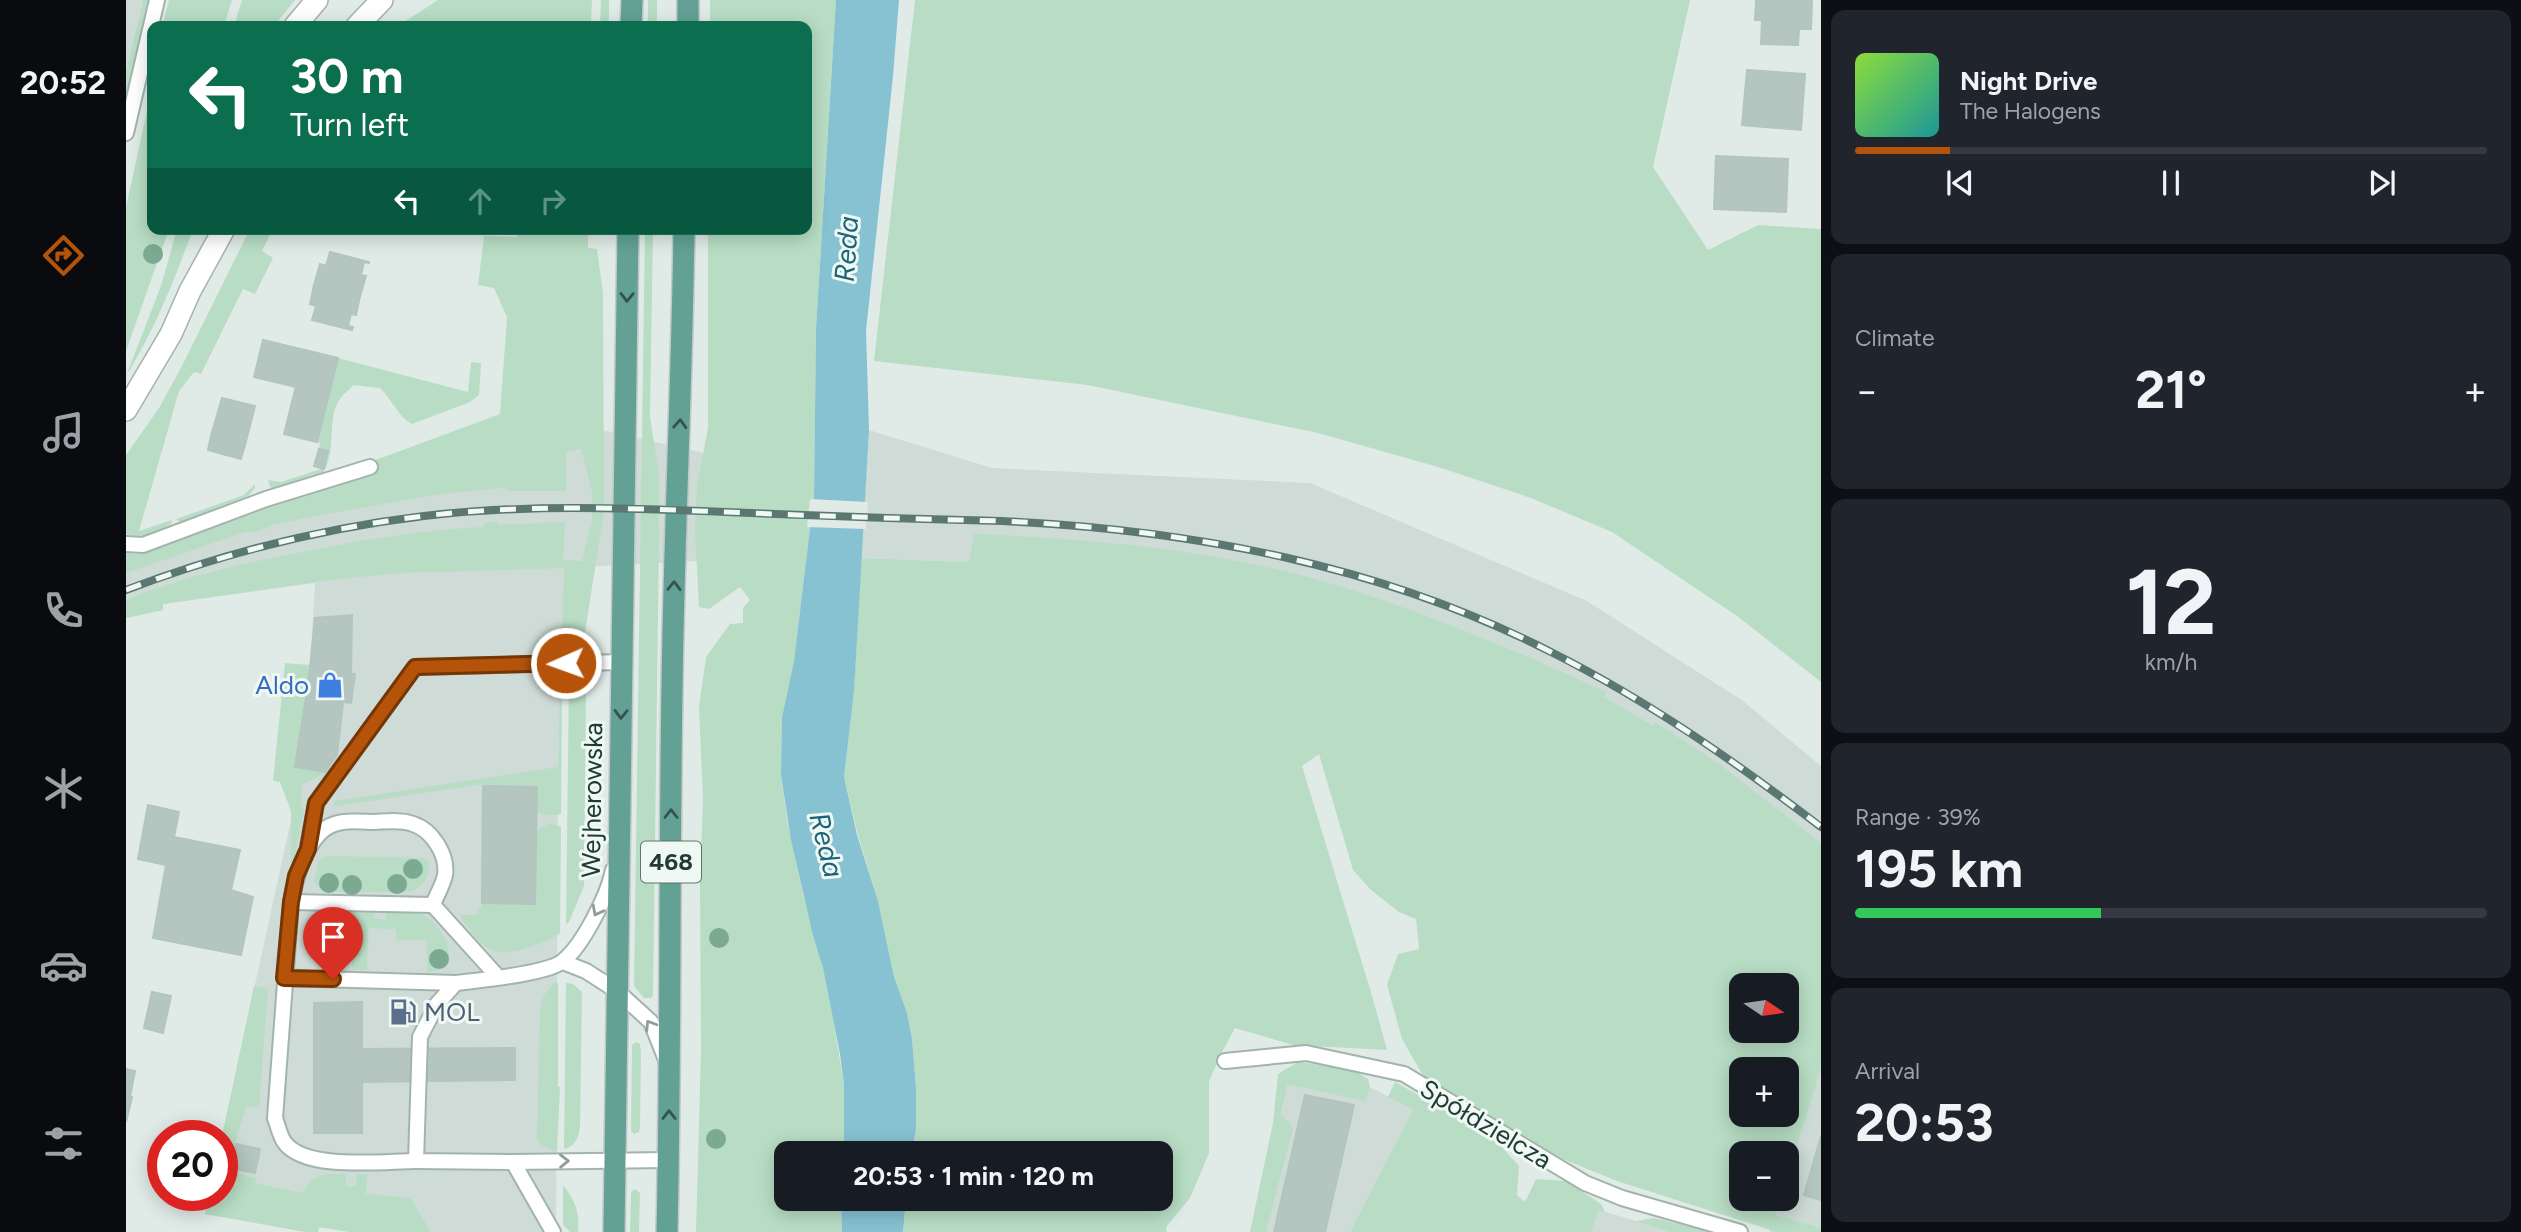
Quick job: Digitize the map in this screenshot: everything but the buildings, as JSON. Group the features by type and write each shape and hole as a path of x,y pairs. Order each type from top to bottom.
{"main road":[{"path":"631,21 632,0"},
{"path":"688,0 688,21"},
{"name":"Wejherowska","path":"614,1232 628,235"},
{"name":"468","path":"667,1232 672,687 682,388 684,235"}],"street":[{"path":"299,21 317,0"},
{"path":"362,21 382,0"},
{"path":"190,291 206,235"},
{"path":"126,410 171,334 190,291 221,235"}],"lane":[{"path":"153,21 158,0"},
{"path":"126,133 147,46"},
{"path":"126,544 144,545 267,499 370,467"},
{"path":"308,849 316,803 415,667 622,662"},
{"path":"433,905 445,875 443,858 436,842 425,830 412,823 340,821 321,832 308,849 296,876 291,902 284,978 275,1118 285,1144 306,1158 327,1161 669,1160"},
{"path":"284,978 456,983 525,974 562,962 583,937 603,901 611,882 619,846"},
{"path":"291,902 433,905 498,977"},
{"path":"562,962 586,971 617,991 652,1022 669,1069"},
{"path":"416,1161 420,1037 436,1004 456,983"},
{"name":"Spółdzielcza","path":"1225,1062 1306,1053 1404,1074 1585,1183 1622,1198 1740,1232"},
{"path":"513,1162 553,1232"}],"shaded area":[{"path":"126,0 143,0 126,69"},
{"path":"602,430 726,458 719,560 564,568 558,767 556,1232 350,1232 319,1227 318,1232 306,1232 205,1214 206,1211 238,1211 238,1120 225,1120 294,806 295,767 310,665 315,583 163,604 163,610 126,618 126,563"},
{"path":"869,430 992,468 1310,483 1587,601 1743,701 1821,766 1821,875 969,562 861,558"},
{"path":"1292,1066 1344,1074 1413,1109 1350,1232 1255,1232"},
{"path":"1821,1070 1821,1232 1769,1232 1776,1211 1799,1211 1798,1141"},
{"path":"1599,1210 1674,1232 1591,1232"}],"green space":[{"path":"143,0 148,0 126,99 126,70"},
{"path":"169,0 232,0 226,21 163,21"},
{"path":"242,0 295,0 278,21 236,21"},
{"path":"438,0 592,0 591,21 406,21"},
{"path":"601,0 609,0 609,21 600,21"},
{"path":"648,0 657,0 657,21 648,21"},
{"path":"710,0 836,0 816,330 814,495 794,661 782,717 781,775 787,819 833,1018 844,1085 844,1141 774,1141 774,1211 841,1211 842,1232 696,1232 703,799 699,707 706,657 730,624 743,623 743,608 750,600 740,587 709,609 699,607 695,531 697,486 708,428 708,235 812,235 812,21 710,21"},
{"path":"915,0 1690,0 1653,167 1708,250 1758,225 1821,229 1821,682 1737,616 1612,532 1531,498 1438,467 1318,433 1088,385 874,361"},
{"path":"147,111 147,235 167,235 126,351 126,207"},
{"path":"175,235 191,235 146,341 126,376 161,286"},
{"path":"247,235 270,235 262,251 273,258 255,294 243,289 201,374 194,372 179,391 139,531 172,520 171,524 144,535 126,534 126,455 159,408"},
{"path":"588,235 588,248 597,249 603,293 604,511 583,645 575,651 561,652 564,568 399,573 329,580 163,604 163,610 126,618 126,600 216,571 373,539 483,527 487,522 497,522 498,525 565,522 563,560 582,561 592,521 592,492 581,449 566,452 566,491 510,491 502,488 440,494 315,516 273,525 256,532 245,532 126,573 126,553 144,554 276,504 364,475 375,469 373,461 500,414 507,317 494,288 478,285 484,236"},
{"path":"645,235 653,235 650,417 659,475 653,995 651,998 644,998 634,986"},
{"path":"338,358 468,392 471,362 481,363 479,395 470,402 412,424 380,388 353,385 339,400 335,410 329,457 322,474 274,489 270,487 268,480 281,482 324,468 328,451 319,449 320,443 317,442"},
{"path":"255,484 248,496 180,522 176,519 244,495"},
{"path":"974,534 1070,539 1167,549 1309,577 1419,613 1606,692 1604,697 1652,725 1655,722 1718,763 1821,843 1821,1070 1798,1141 1729,1141 1729,1211 1776,1211 1775,1215 1821,1228 1821,1232 1777,1232 1617,1181 1565,1160 1440,1090 1422,1074 1402,1039 1387,985 1398,954 1419,949 1416,919 1399,912 1371,890 1353,870 1319,754 1302,766 1387,1050 1293,1045 1235,1028 1209,1081 1209,1153 1190,1198 1166,1227 1167,1232 903,1232 905,1211 1173,1211 1173,1141 914,1141 916,1087 907,1013 894,977 878,901 844,777 854,692 861,558 969,562"},
{"path":"285,663 310,665 295,767 324,772 332,762 329,772 302,784 301,805 304,809 291,877 291,811 280,782 273,781"},
{"path":"562,679 561,814 542,814 511,801 483,784 334,805 335,801 558,767"},
{"path":"569,680 580,684 586,693 584,886 566,924"},
{"path":"550,823 561,827 560,933 546,941 516,951 495,951 488,948 459,915 477,915 477,909 481,908 482,903 535,904 536,830"},
{"path":"326,856 424,858 429,862 428,872 423,884 410,892 328,892 321,890 314,882 319,861"},
{"path":"339,912 374,913 375,919 386,920 386,912 420,914 429,919 444,936 448,946 447,964 439,970 427,972 427,940 396,940 396,929 368,928 367,970 352,970 352,918 327,917"},
{"path":"558,983 560,1087 557,1152 542,1146 537,1138 540,1010 544,995"},
{"path":"566,983 573,984 582,992 580,1127 576,1141 564,1149"},
{"path":"254,986 268,989 259,1108 246,1106 238,1132 238,1120 225,1120"},
{"path":"636,1042 640,1044 641,1052 640,1126 639,1132 634,1134 631,1131 632,1045"},
{"path":"1298,1062 1352,1069 1368,1079 1370,1087 1365,1101 1288,1084 1281,1114 1293,1128 1266,1232 1250,1232 1273,1123 1278,1074"},
{"path":"1395,1082 1491,1135 1519,1166 1517,1195 1525,1202 1536,1179 1566,1181 1601,1204 1605,1212 1599,1210 1591,1232 1350,1232 1413,1109 1388,1097"},
{"path":"238,1174 256,1178 255,1183 302,1193 311,1181 321,1176 346,1174 346,1186 356,1186 357,1174 367,1174 366,1194 410,1198 431,1232 350,1232 319,1227 318,1232 306,1232 205,1214 206,1211 238,1211"},
{"path":"563,1185 576,1207 578,1232 570,1232 563,1225"},
{"path":"635,1189 640,1193 639,1232 630,1232 631,1192"},
{"path":"1654,1218 1714,1232 1670,1232 1636,1221"}],"water":[{"name":"Reda","path":"836,0 899,0 866,331 869,430 854,692 844,777 912,1039 916,1087 914,1141 844,1141 844,1085 840,1054 823,968 791,840 781,775 782,717 794,661 814,495 816,330"},
{"path":"841,1211 905,1211 903,1232 842,1232"}],"pier":[{"path":"810,499 868,502 866,529 807,527"}],"railway":[{"path":"126,590 198,565 310,535 386,521 462,512 613,508 1002,521 1145,533 1216,544 1355,575 1423,597 1489,623 1555,654 1625,692 1725,757 1821,827"}],"place":[{"name":"Aldo","path":"330,685"},
{"name":"MOL","path":"403,1012"}],"route":[{"path":"333,979 284,978 296,876 308,849 316,803 415,667 566,663"}]}
